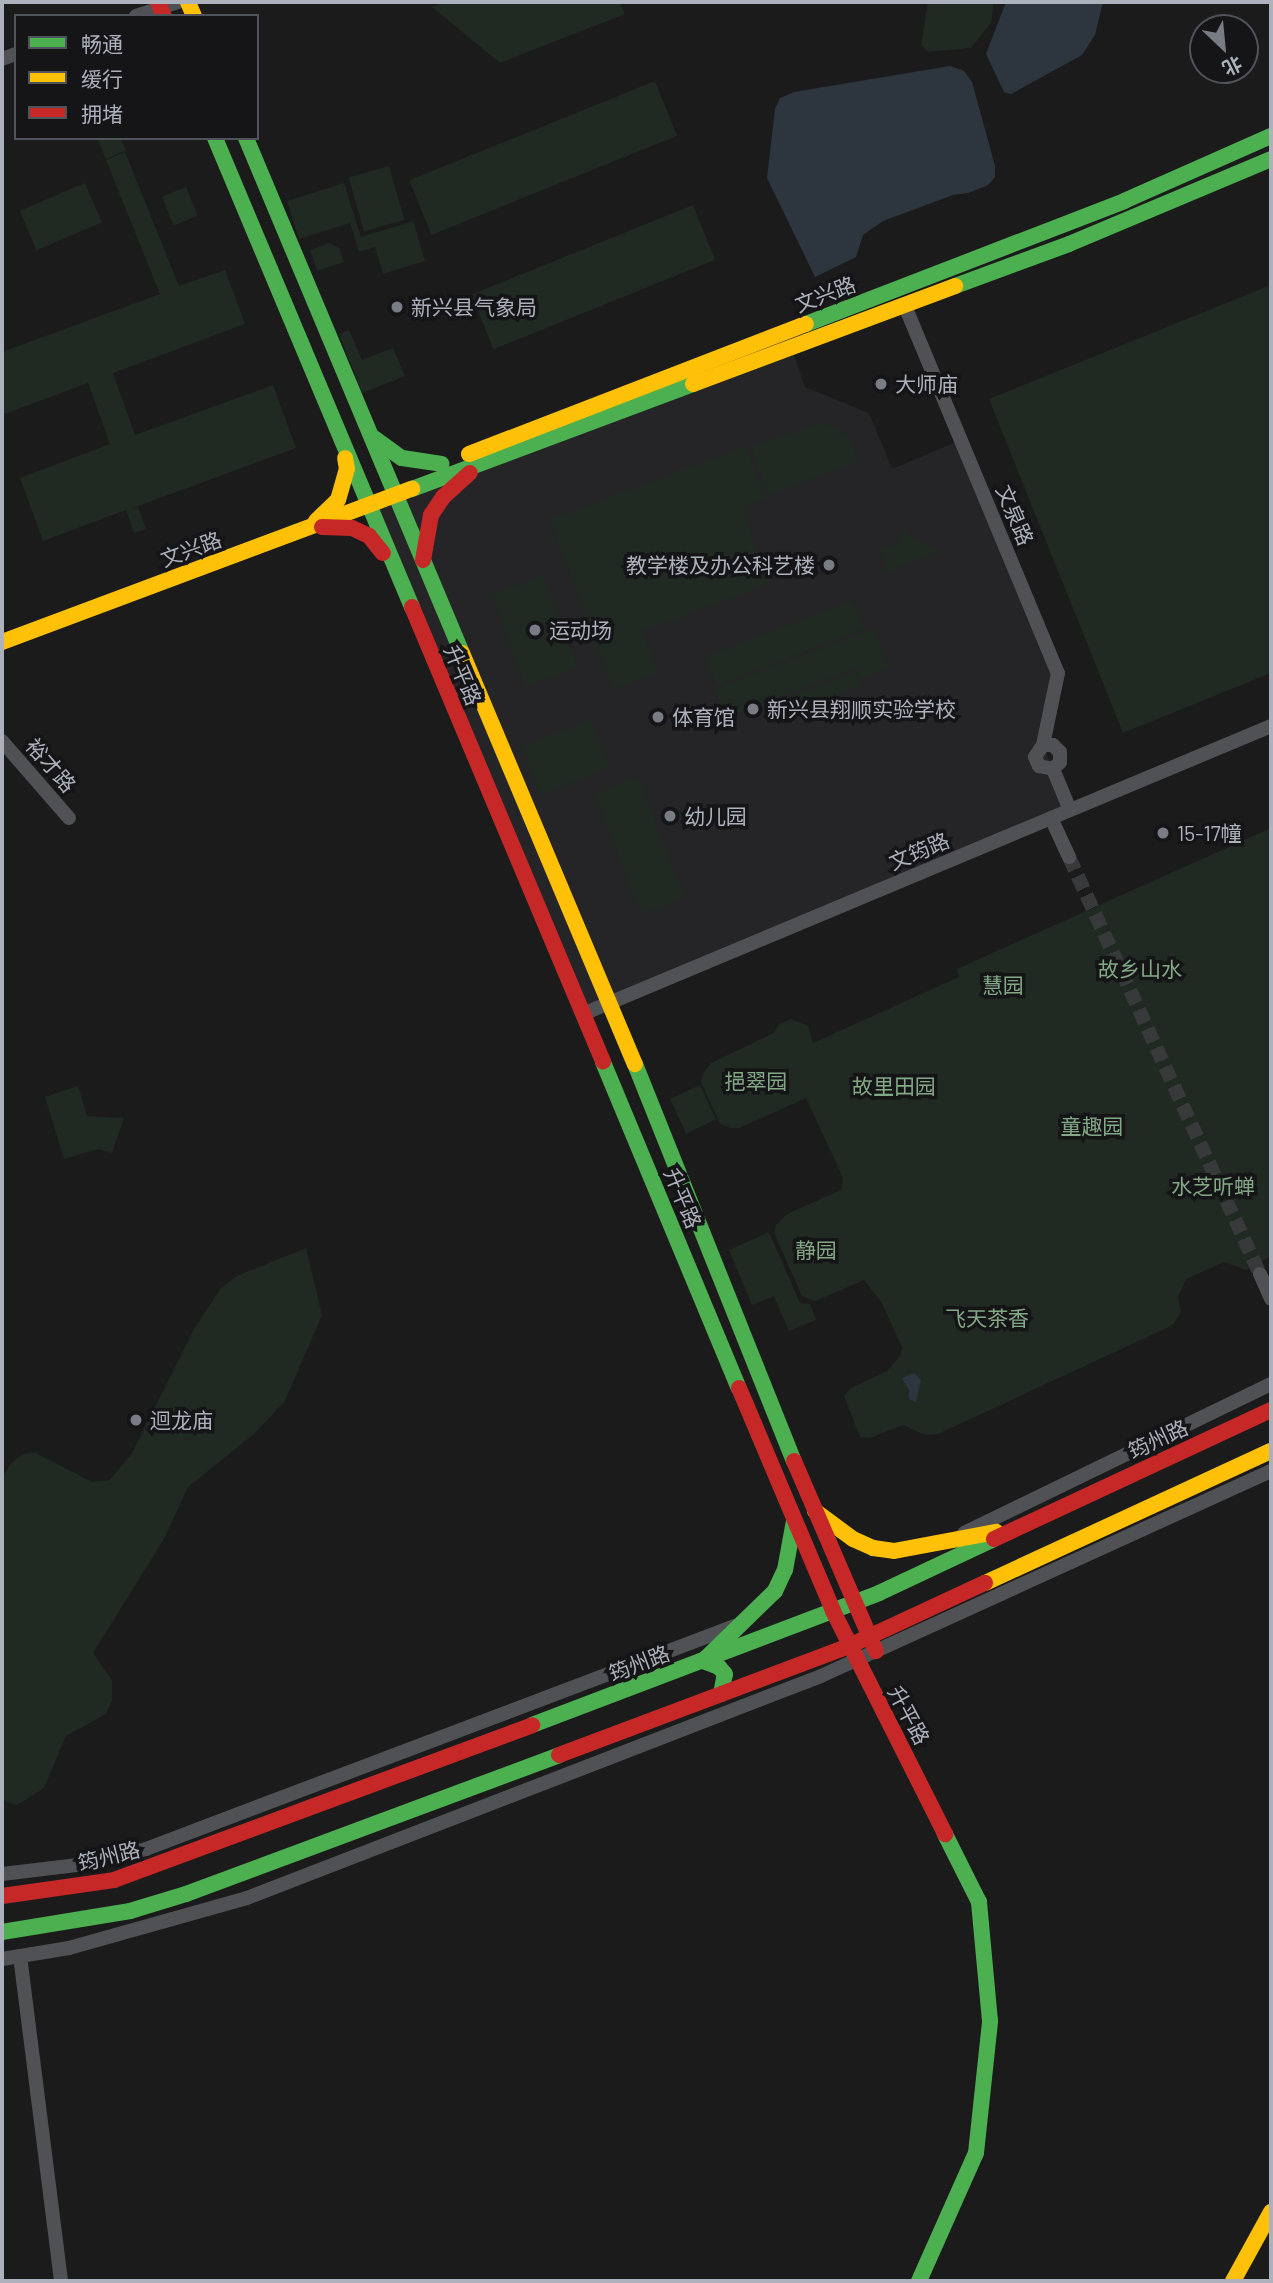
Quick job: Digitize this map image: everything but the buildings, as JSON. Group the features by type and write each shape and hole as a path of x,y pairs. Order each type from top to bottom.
{"street":[{"path":"142,14 178,2"},
{"name":"文兴路","path":"2,642 485,462 1124,201 1271,136"},
{"name":"升平路","path":"216,140 833,1611 852,1653 938,1815 979,1902 990,2021 976,2153 919,2281"},
{"name":"升平路","path":"247,140 610,1003 814,1511 872,1644"},
{"name":"文兴路","path":"396,495 442,464 772,346 905,306 1069,244 1271,159"},
{"name":"文泉路","path":"905,306 1058,673 1043,745 1036,752 1036,762 1043,769 1053,769 1070,810"},
{"path":"369,432 381,446 402,458 442,464"},
{"path":"307,528 338,500 344,484 347,469 341,437"},
{"path":"423,561 431,515 443,497 485,462"},
{"path":"307,528 352,528 369,536 395,566"},
{"name":"文筠路","path":"583,1014 1271,726"},
{"name":"裕才路","path":"2,741 69,818"},
{"path":"1051,818 1069,857"},
{"path":"1260,1274 1271,1299"},
{"path":"952,1539 1271,1384"},
{"name":"筠州路","path":"2,1896 114,1880 166,1863 703,1661 854,1603 1271,1409"},
{"path":"872,1644 1271,1451"},
{"path":"2,1959 68,1948 247,1898 738,1709 872,1644 1271,1471"},
{"path":"814,1511 853,1539 873,1548 894,1551 1017,1528"},
{"path":"721,1694 726,1682 725,1674 719,1667 703,1661 739,1624 759,1610 775,1591 785,1570 794,1520"},
{"path":"2,1874 78,1865 146,1849 739,1624"},
{"path":"2,1931 130,1911 186,1894 721,1694 852,1653"},
{"path":"20,1956 61,2281"},
{"path":"1233,2281 1271,2211"}],"shaded area":[{"path":"1006,2 1103,2 1095,35 1082,55 1011,94 1004,92 986,54"},
{"path":"950,66 964,71 972,82 995,166 995,177 988,185 968,193 953,195 883,221 863,235 856,257 815,277 767,178 775,109 780,98 794,92"},
{"name":"新兴县翔顺实验学校","path":"791,347 805,387 869,413 892,469 961,440 1058,673 1043,745 1070,810 583,1014 369,505"},
{"path":"914,1373 921,1380 916,1402 910,1400 910,1392 902,1378"}],"green space":[{"path":"444,2 620,2 625,14 500,63 432,7"},
{"path":"928,2 994,2 991,23 971,48 928,52 921,45"},
{"path":"655,81 677,136 431,235 409,180"},
{"path":"98,140 121,140 126,150 106,159"},
{"path":"125,152 179,286 225,270 245,324 113,373 135,435 273,385 296,448 130,509 138,507 146,529 134,533 126,510 43,541 20,478 110,444 88,383 2,415 2,352 160,294 106,160"},
{"path":"389,166 404,220 364,231 349,178"},
{"path":"85,183 102,223 36,250 20,211"},
{"path":"344,183 361,237 413,221 425,261 383,274 375,247 359,252 350,223 299,239 287,201"},
{"path":"186,187 198,216 174,225 162,197"},
{"path":"693,205 715,260 494,349 471,295"},
{"path":"330,243 339,248 344,262 317,271 310,250"},
{"path":"1271,285 1271,673 1123,733 989,399"},
{"path":"349,330 362,360 393,348 405,376 362,393 339,334"},
{"path":"820,422 836,428 850,438 859,462 768,495 751,447"},
{"path":"746,446 766,499 742,508 770,584 642,631 658,673 613,690 550,519"},
{"path":"902,528 912,538 940,551 888,572 879,550 900,542"},
{"name":"运动场","path":"544,575 578,667 525,686 491,594"},
{"path":"853,600 864,629 717,686 705,657"},
{"path":"874,628 889,668 861,679 856,668 725,719 714,689"},
{"path":"855,671 861,686 766,724 760,709"},
{"path":"591,719 610,767 541,795 521,747"},
{"path":"638,777 684,897 641,914 595,793"},
{"path":"1271,828 1271,1256 1246,1270 1224,1262 1186,1279 1178,1297 1181,1312 1173,1325 938,1434 925,1435 903,1425 870,1438 860,1437 844,1396 851,1388 887,1371 901,1355 902,1347 882,1303 864,1280 815,1301 802,1296 774,1233 776,1225 787,1214 841,1190 843,1178 806,1098 739,1128 730,1128 720,1124 701,1082 704,1072 711,1063 774,1033 779,1024 791,1019 808,1026 813,1043 959,977 957,969"},
{"path":"700,1085 716,1119 686,1133 670,1099"},
{"path":"78,1086 87,1116 124,1118 112,1153 98,1149 64,1159 45,1097"},
{"path":"769,1232 800,1303 810,1304 816,1320 789,1331 774,1296 752,1305 729,1250"},
{"path":"306,1248 322,1315 285,1401 254,1434 188,1487 164,1539 93,1653 112,1680 112,1700 106,1714 66,1736 44,1788 17,1805 2,1800 4,1475 11,1463 23,1454 34,1452 92,1482 110,1480 132,1453 194,1329 221,1288 237,1276"}],"tunnel":[{"path":"1069,857 1260,1274"}],"traffic: fast":[{"path":"806,324 1124,201 1271,136"},
{"path":"216,140 412,607"},
{"path":"247,140 462,653"},
{"path":"955,286 1069,244 1271,159"},
{"path":"412,489 693,384"},
{"path":"374,438 402,458 442,464"},
{"path":"603,1062 739,1388"},
{"path":"635,1064 794,1461"},
{"path":"721,1694 725,1674 719,1667 703,1661 775,1591 785,1570 794,1521"},
{"path":"532,1725 879,1593 994,1539"},
{"path":"2,1932 130,1911 186,1894 559,1755"},
{"path":"919,2281 976,2153 990,2021 979,1902 945,1834"}],"traffic: slow":[{"path":"188,2 193,14"},
{"path":"693,384 955,286"},
{"path":"469,454 806,324"},
{"path":"316,521 338,500 347,469 345,458"},
{"path":"2,642 412,489"},
{"path":"462,653 635,1064"},
{"path":"985,1583 1271,1451"},
{"path":"815,1511 853,1539 873,1548 894,1551 996,1532"},
{"path":"1233,2281 1271,2212"}],"traffic: jam":[{"path":"158,2 163,14"},
{"path":"423,560 431,515 443,497 470,473"},
{"path":"322,527 352,528 369,536 383,553"},
{"path":"412,607 603,1062"},
{"path":"739,1388 833,1611 945,1834"},
{"path":"994,1539 1271,1410"},
{"path":"794,1461 876,1651"},
{"path":"559,1755 849,1646 985,1583"},
{"path":"2,1896 114,1880 532,1725"}],"place":[{"name":"新兴县气象局","path":"397,307"},
{"name":"大师庙","path":"881,384"},
{"name":"教学楼及办公科艺楼","path":"829,565"},
{"name":"运动场","path":"535,630"},
{"name":"新兴县翔顺实验学校","path":"753,709"},
{"name":"体育馆","path":"658,717"},
{"name":"幼儿园","path":"670,816"},
{"name":"15-17幢","path":"1163,833"},
{"name":"迴龙庙","path":"136,1420"}],"park label":[{"name":"故乡山水","path":"1140,969"},
{"name":"慧园","path":"1003,985"},
{"name":"挹翠园","path":"756,1081"},
{"name":"故里田园","path":"894,1086"},
{"name":"童趣园","path":"1092,1126"},
{"name":"水芝听蝉","path":"1213,1186"},
{"name":"静园","path":"816,1250"},
{"name":"飞天茶香","path":"987,1318"}]}
